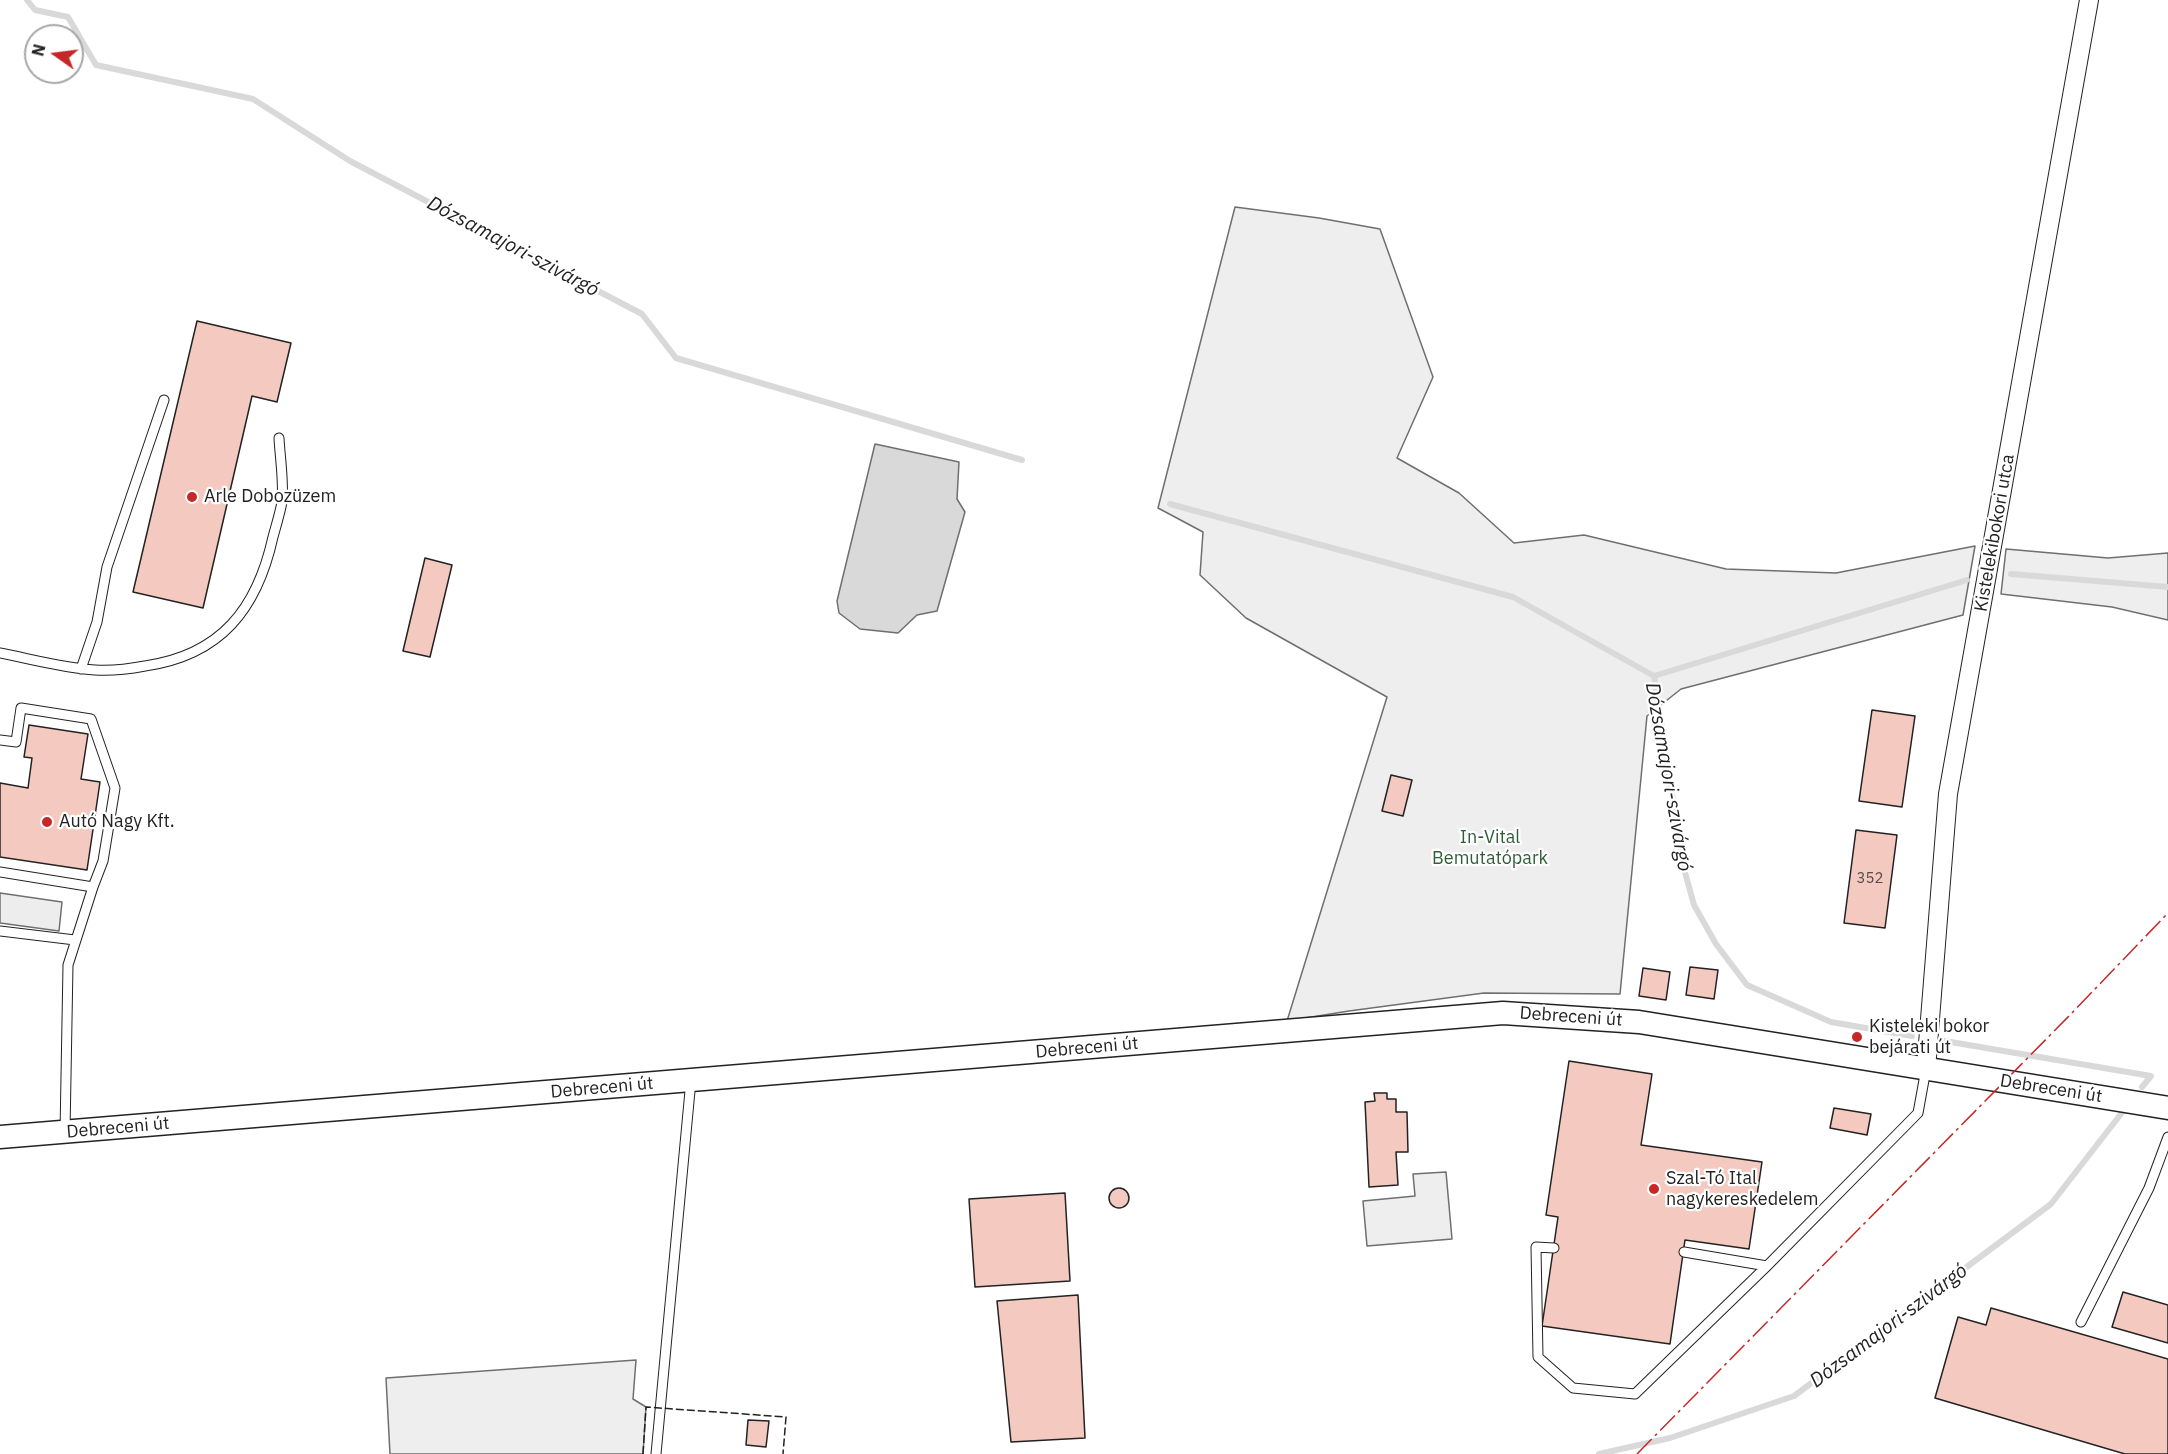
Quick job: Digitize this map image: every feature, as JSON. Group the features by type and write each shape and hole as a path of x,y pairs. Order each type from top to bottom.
{"street":[{"name":"Kistelekibokori utca","path":"1926,1069 1948,794 2089,0"},
{"name":"Debreceni út","path":"0,1137 1503,1013 1639,1022 2168,1108"}],"lane":[{"path":"81,669 97,622 107,567 164,400"},
{"path":"0,653 96,671 134,668 180,658 203,648 226,632 248,603 268,560 282,502 279,438"},
{"path":"0,740 16,742 21,708 91,719 115,788 103,861 68,965 65,1132"},
{"path":"0,872 93,887"},
{"path":"0,931 75,940"},
{"path":"1554,1248 1536,1247 1538,1357 1572,1388 1635,1394 1767,1266 1918,1113 1926,1069"},
{"path":"656,1454 691,1080"},
{"path":"2081,1322 2149,1188 2168,1137"},
{"path":"1684,1252 1767,1266"}],"green space":[{"name":"In-Vital Bemutatópark","path":"1235,207 1380,229 1433,377 1397,458 1459,493 1514,543 1584,535 1726,569 1836,573 1975,546 1963,615 1681,689 1647,716 1620,994 1484,993 1287,1021 1387,697 1246,618 1200,575 1203,532 1158,508"},
{"path":"2006,549 2108,558 2168,553 2168,620 2112,607 2001,594"},
{"path":"1446,1172 1452,1239 1367,1246 1363,1201 1415,1196 1413,1174"},
{"path":"636,1360 633,1399 646,1407 643,1454 390,1454 386,1378"}],"shaded area":[{"path":"875,444 959,462 957,499 965,512 937,611 917,615 898,633 860,629 839,613 837,601"},
{"path":"0,893 62,902 59,931 0,923"}],"building":[{"name":"Arle Dobozüzem","path":"197,321 291,343 277,402 252,396 203,608 133,592"},
{"path":"425,558 452,565 430,657 403,651"},
{"path":"1872,710 1915,716 1902,807 1859,801"},
{"name":"Autó Nagy Kft.","path":"29,725 88,734 81,779 100,782 87,870 0,857 0,783 28,788 32,758 24,757"},
{"path":"1391,775 1412,780 1403,816 1382,811"},
{"path":"1856,830 1897,835 1885,928 1844,923"},
{"path":"1690,967 1718,970 1714,999 1686,995"},
{"path":"1643,968 1670,972 1666,1000 1639,996"},
{"name":"Szal-Tó Ital nagykereskedelem","path":"1569,1061 1652,1074 1641,1145 1762,1162 1749,1249 1685,1240 1670,1344 1542,1326 1558,1217 1546,1215"},
{"path":"1374,1093 1387,1093 1387,1099 1396,1099 1396,1112 1407,1112 1408,1152 1396,1152 1398,1185 1369,1187 1365,1102 1375,1101"},
{"path":"1834,1108 1871,1114 1867,1135 1830,1128"},
{"path":"1119,1188 1126,1191 1129,1198 1126,1205 1119,1208 1112,1205 1109,1198 1112,1191"},
{"path":"1065,1193 1070,1281 975,1287 969,1199"},
{"path":"2123,1292 2168,1305 2168,1343 2112,1327"},
{"path":"1078,1295 1085,1438 1011,1442 997,1301"},
{"path":"1991,1308 2168,1359 2168,1454 2125,1454 1935,1398 1958,1317 1986,1325"},
{"path":"748,1420 769,1421 766,1447 746,1445"}],"waterway":[{"name":"Dózsamajori-szivárgó","path":"27,0 35,10 68,17 96,65 253,99 350,161 642,314 676,358 1022,460"},
{"name":"Dózsamajori-szivárgó","path":"1170,504 1513,597 1654,676 1683,865 1694,905 1716,944 1747,985 1831,1022 1912,1036"},
{"path":"2011,574 2168,587"},
{"path":"1654,676 1967,580"},
{"path":"1939,1040 2151,1076 2142,1087"},
{"name":"Dózsamajori-szivárgó","path":"1599,1454 1670,1438 1794,1396 2051,1204 2124,1110"}],"fence":[{"path":"643,1454 646,1407 786,1417 783,1454"}],"power":[{"path":"1637,1454 2168,913"}],"place":[{"name":"Arle Dobozüzem","path":"192,497"},
{"name":"Autó Nagy Kft.","path":"47,822"},
{"name":"Kisteleki bokor bejárati út","path":"1857,1037"},
{"name":"Szal-Tó Ital nagykereskedelem","path":"1654,1189"}]}
